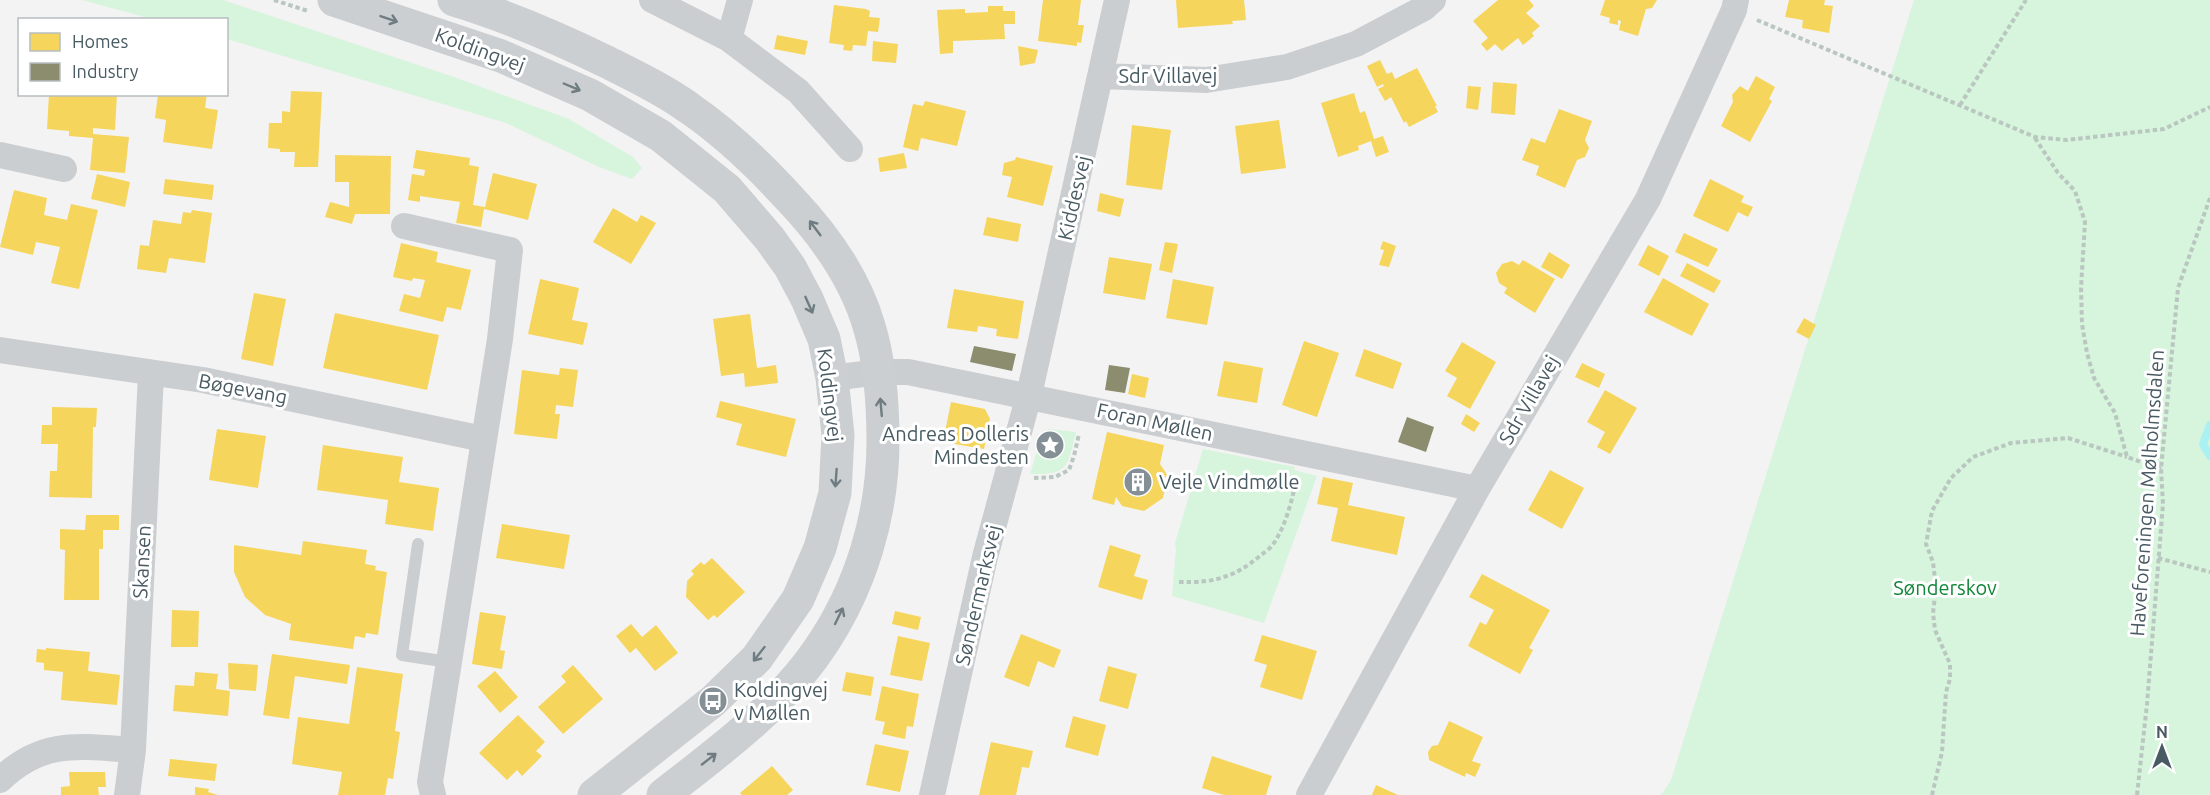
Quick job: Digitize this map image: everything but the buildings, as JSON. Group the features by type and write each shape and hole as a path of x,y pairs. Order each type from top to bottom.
{"main road":[{"name":"Koldingvej","path":"454,0 555,36 642,79 689,108 746,153 806,216 852,282 869,325 879,372 883,422 883,473 876,514 864,560 838,618 820,648 798,676 745,731 663,795"},
{"name":"Koldingvej","path":"325,7 501,56 590,95 661,136 727,189 770,239 790,267 824,339 832,378 838,435 835,493 820,548 798,599 757,658 713,701 594,795"}],"street":[{"path":"652,0 729,39 798,91 850,149"},
{"path":"729,39 740,0"},
{"name":"Kiddesvej","path":"1029,395 1118,0"},
{"name":"Sdr Villavej","path":"1102,76 1206,80 1287,67 1356,44 1424,8 1433,0"},
{"name":"Sdr Villavej","path":"1309,795 1477,489 1648,199 1735,5"},
{"path":"0,155 64,169"},
{"path":"404,226 510,250 500,339 430,782 433,795"},
{"name":"Bøgevang","path":"0,350 203,380 483,439"},
{"name":"Foran Møllen","path":"832,378 879,372 908,372 1029,395 1477,489"},
{"name":"Skansen","path":"127,795 133,750 151,374"},
{"name":"Søndermarksvej","path":"933,795 985,557 1029,395"},
{"path":"0,780 12,768 44,751 73,745 133,750"}],"lane":[{"path":"418,544 402,655 448,662"}],"path":[{"path":"274,0 325,7"},
{"path":"1960,105 2026,0"},
{"path":"1735,5 2034,137 2067,140 2164,129 2210,107"},
{"path":"2034,137 2058,173 2075,191 2085,222 2081,288 2082,324 2087,353 2094,378 2115,413 2127,457"},
{"name":"Haveforeningen Mølholmsdalen","path":"2137,795 2147,704 2163,504 2161,469 2178,288 2210,198"},
{"path":"1008,472 1043,478 1055,477 1069,470 1084,407"},
{"path":"1932,795 1942,752 1950,664 1935,630 1933,613 1936,587 1933,562 1926,544 1932,511 1951,478 1973,457 2011,443 2068,438 2161,469"},
{"path":"1179,582 1201,583 1225,578 1249,566 1273,544 1287,516 1303,453"},
{"path":"2158,558 2210,572"}],"green space":[{"path":"82,0 223,0 457,78 569,119 633,157 642,168 632,179 599,167 506,123 228,39 228,18 148,18"},
{"name":"Sønderskov","path":"1914,0 2210,0 2210,795 1661,795 1671,780"},
{"path":"1049,429 1076,432 1068,461 1052,473 1030,474 1043,431"},
{"path":"1203,449 1295,467 1294,470 1317,476 1264,623 1172,596 1175,543"}],"waterway":[{"path":"2210,425 2203,444 2210,456"}],"place":[{"name":"Andreas Dolleris Mindesten","path":"1050,445"},
{"name":"Vejle Vindmølle","path":"1138,482"},
{"name":"Koldingvej v Møllen","path":"713,701"}]}
